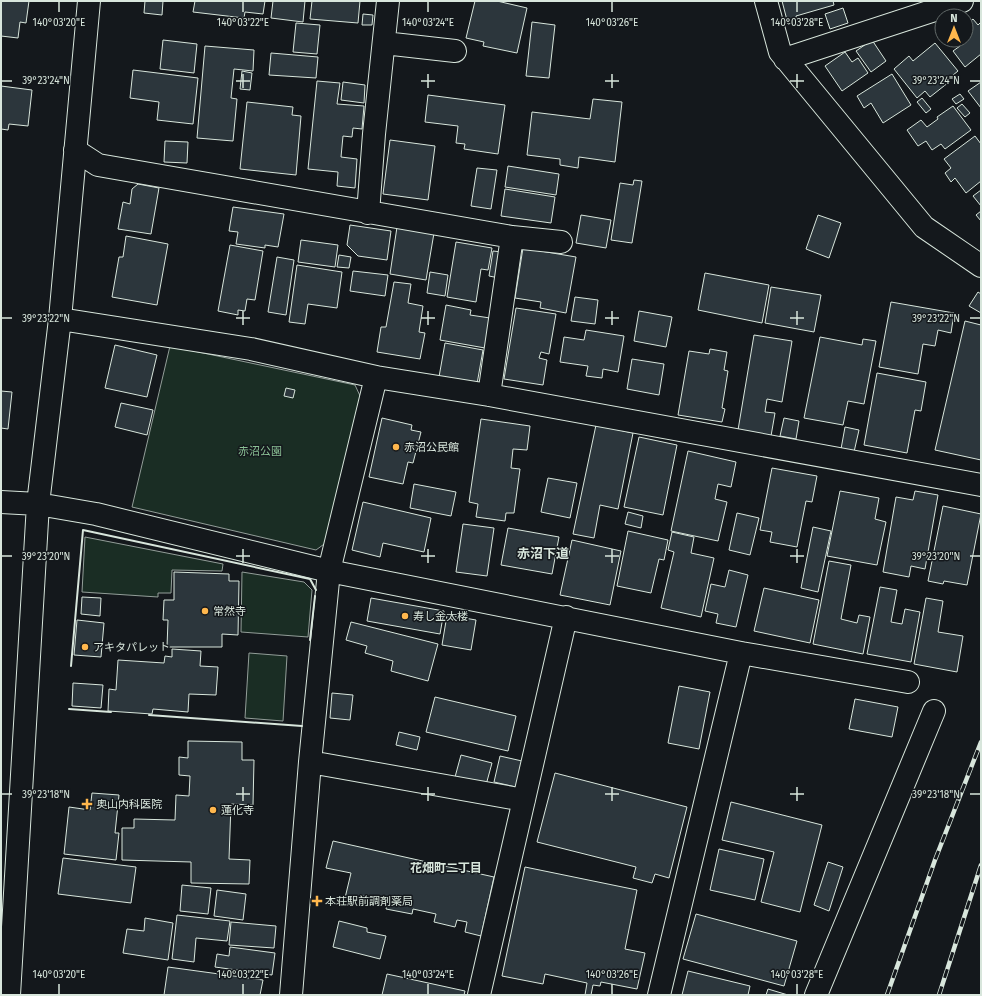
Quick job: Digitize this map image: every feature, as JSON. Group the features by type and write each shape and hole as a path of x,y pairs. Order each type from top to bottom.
{"street":[{"path":"9,995 38,504 60,319 89,1"},
{"path":"368,212 388,1"},
{"path":"766,1 780,52 785,59 924,227 981,266"},
{"path":"785,59 962,1"},
{"path":"384,44 455,51"},
{"path":"75,150 98,165 512,237 561,242"},
{"path":"489,395 512,237"},
{"path":"60,319 250,349 376,377 489,395 981,485"},
{"path":"291,995 310,762 329,571 376,377"},
{"path":"1,502 38,504 96,514 329,571 741,653 908,682"},
{"path":"479,995 566,617"},
{"path":"659,995 741,653"},
{"path":"816,995 934,711"},
{"path":"310,762 524,800"}],"green space":[{"name":"赤沼公園","path":"170,346 355,385 361,398 331,539 316,550 132,507"},
{"path":"85,537 223,564 222,571 172,570 171,593 158,593 158,597 82,592"},
{"path":"242,572 304,582 312,590 308,637 241,632"},
{"path":"249,653 287,656 283,721 245,718"}],"building":[{"path":"1,1 29,1 26,23 20,22 18,38 1,36"},
{"path":"145,1 163,1 162,15 144,13"},
{"path":"195,1 265,1 263,14 245,12 244,18 193,12"},
{"path":"273,1 305,1 303,22 271,18"},
{"path":"312,1 360,1 358,23 310,19"},
{"path":"475,1 497,1 527,8 517,53 483,46 484,42 466,38"},
{"path":"782,1 833,1 834,5 796,16 797,22 788,24"},
{"path":"843,8 848,23 830,29 825,14"},
{"path":"363,14 373,15 372,25 362,25"},
{"path":"974,20 978,25 981,22 981,54 965,67 953,51 957,48 974,48"},
{"path":"532,22 555,25 549,78 526,76"},
{"path":"296,23 320,25 317,54 293,52"},
{"path":"163,40 197,44 194,73 160,69"},
{"path":"872,40 886,61 871,72 856,51"},
{"path":"934,44 934,48 939,48 958,71 947,80 949,82 930,97 925,91 917,98 894,69 909,56 913,61"},
{"path":"205,46 254,50 253,71 234,69 231,98 237,99 233,141 197,138"},
{"path":"845,52 852,62 858,58 868,73 842,91 825,66"},
{"path":"271,53 318,57 316,78 269,75"},
{"path":"133,70 198,78 193,124 157,120 159,102 130,98"},
{"path":"242,71 252,73 250,90 240,89"},
{"path":"892,74 911,105 883,123 871,103 864,108 857,96"},
{"path":"317,81 340,83 337,104 364,106 362,129 353,128 352,137 343,136 341,157 357,159 355,188 337,186 338,172 308,169"},
{"path":"343,82 365,85 364,103 341,100"},
{"path":"981,82 981,108 968,91"},
{"path":"1,86 32,90 28,126 9,124 8,130 1,129"},
{"path":"960,94 964,99 956,104 952,99"},
{"path":"428,95 505,105 498,154 464,149 465,144 456,143 458,126 425,122"},
{"path":"922,98 931,109 926,113 917,102"},
{"path":"593,99 622,102 615,162 579,157 578,168 560,165 560,159 527,155 532,112 590,119"},
{"path":"247,102 293,107 292,115 301,116 296,175 240,169"},
{"path":"962,104 970,113 965,117 957,108"},
{"path":"953,106 971,130 945,149 941,144 932,150 926,141 918,146 907,130 921,120 927,127 938,119 937,117"},
{"path":"975,136 981,144 981,181 966,193 955,178 951,182 945,173 951,168 944,159"},
{"path":"390,140 435,146 428,200 383,194"},
{"path":"165,141 188,142 187,163 164,162"},
{"path":"508,166 559,174 556,195 505,187"},
{"path":"477,168 497,170 491,209 471,206"},
{"path":"634,180 642,181 632,243 611,240 620,183 633,185"},
{"path":"138,184 159,188 151,234 118,229 123,202 130,204 132,189"},
{"path":"505,189 555,197 551,223 501,216"},
{"path":"981,190 981,206 973,196"},
{"path":"233,207 284,214 278,247 265,245 265,248 236,244 238,232 229,231"},
{"path":"981,211 981,221 976,215"},
{"path":"581,215 611,220 606,248 576,243"},
{"path":"818,215 841,223 829,258 806,249"},
{"path":"350,225 391,231 387,260 358,256 347,245"},
{"path":"397,227 434,233 426,280 390,274"},
{"path":"126,236 168,244 157,305 112,297 119,257 123,257"},
{"path":"301,240 338,245 335,267 298,262"},
{"path":"456,242 492,248 488,270 481,269 476,302 447,297"},
{"path":"230,245 263,251 255,300 247,299 245,311 238,310 238,315 218,311"},
{"path":"523,248 576,257 566,313 540,308 541,302 515,298"},
{"path":"493,251 502,252 499,278 489,276"},
{"path":"339,255 351,257 349,268 337,267"},
{"path":"277,257 294,260 286,315 268,312"},
{"path":"297,265 342,272 337,308 308,304 305,324 289,322"},
{"path":"353,271 388,275 385,296 350,291"},
{"path":"430,272 448,275 445,296 427,293"},
{"path":"705,273 769,285 762,323 698,310"},
{"path":"394,282 411,284 408,303 423,306 419,332 425,333 420,359 377,352 381,327 386,327"},
{"path":"771,287 821,295 814,332 765,323"},
{"path":"978,292 981,294 981,313 969,306"},
{"path":"575,297 598,300 595,324 571,321"},
{"path":"891,302 954,313 951,333 938,330 935,346 923,344 918,374 879,367"},
{"path":"446,305 471,310 470,315 490,318 485,348 440,340"},
{"path":"516,308 556,314 549,354 541,352 539,358 547,360 543,385 504,379"},
{"path":"639,311 672,317 666,347 634,341"},
{"path":"965,321 981,325 981,460 935,450"},
{"path":"586,330 624,336 618,372 603,369 602,378 586,376 588,366 560,362 564,337 584,340"},
{"path":"754,335 792,341 782,402 767,399 765,412 775,413 771,436 738,430"},
{"path":"820,337 862,345 863,339 876,341 864,404 848,401 843,425 804,418"},
{"path":"445,343 483,350 477,384 439,377"},
{"path":"115,345 157,355 147,397 105,388"},
{"path":"710,349 727,352 724,370 728,371 722,408 725,409 722,422 678,415 689,351 709,354"},
{"path":"632,359 664,364 659,395 627,389"},
{"path":"877,373 926,382 921,411 915,410 907,453 864,445"},
{"path":"286,388 295,390 293,398 284,396"},
{"path":"1,391 12,392 8,429 1,428"},
{"path":"121,403 153,410 147,435 115,427"},
{"name":"赤沼公民館","path":"382,418 412,425 411,430 421,432 413,463 408,462 403,484 369,477"},
{"path":"784,418 799,421 796,439 780,436"},
{"path":"481,419 530,426 527,450 513,449 511,468 520,469 514,513 506,513 505,521 476,517 478,504 469,502"},
{"path":"596,425 633,433 618,509 600,505 594,538 573,534"},
{"path":"845,427 859,430 854,452 841,449"},
{"path":"639,437 677,445 663,515 624,507"},
{"path":"688,451 736,462 731,487 718,484 715,499 727,502 718,541 671,531"},
{"path":"772,468 817,476 812,502 806,501 797,547 770,542 772,532 760,530"},
{"path":"548,478 577,483 570,518 541,512"},
{"path":"414,484 456,492 451,516 410,508"},
{"path":"840,491 879,498 875,519 886,522 877,565 827,556"},
{"path":"915,491 938,495 925,569 911,566 909,577 883,572 896,497 913,500"},
{"path":"363,502 431,518 424,552 383,543 380,557 352,550"},
{"path":"943,506 981,514 967,585 944,581 943,584 928,581"},
{"path":"628,512 643,516 641,528 625,524"},
{"path":"737,513 759,518 750,555 729,550"},
{"path":"463,524 494,528 487,576 456,572"},
{"path":"813,527 831,531 818,592 801,588"},
{"path":"508,528 559,537 552,574 501,565"},
{"path":"628,531 668,540 664,560 659,559 651,593 617,586"},
{"path":"672,532 694,537 691,553 714,558 701,617 661,608 674,552 668,550"},
{"path":"572,540 621,551 610,605 560,595"},
{"path":"829,561 851,565 841,619 857,623 859,615 870,617 863,654 813,644"},
{"path":"729,570 748,575 736,627 716,623 718,614 705,611 711,584 725,587"},
{"path":"174,572 229,574 229,581 239,581 238,635 222,634 222,647 167,647 168,620 163,620 164,600 174,600"},
{"path":"880,587 897,590 891,622 902,624 905,609 920,612 911,662 867,654"},
{"path":"764,588 819,600 810,643 754,631"},
{"path":"82,597 101,598 100,616 81,614"},
{"name":"寿し金太楼","path":"371,598 444,611 440,634 367,621"},
{"path":"926,598 943,601 938,632 963,636 957,672 914,664"},
{"path":"447,615 476,620 471,650 442,645"},
{"path":"77,620 104,623 101,657 74,655"},
{"path":"351,622 438,644 428,681 391,671 393,661 365,653 367,646 346,640"},
{"path":"172,649 201,651 200,666 218,667 216,695 189,694 188,712 153,709 152,714 108,711 109,689 116,690 118,660 164,663 165,656 172,657"},
{"path":"73,683 103,685 101,708 72,706"},
{"path":"679,686 710,692 699,749 668,743"},
{"path":"332,693 353,695 350,720 330,718"},
{"path":"435,697 516,716 508,751 426,732"},
{"path":"855,699 898,707 892,737 849,729"},
{"path":"399,732 420,737 417,750 396,745"},
{"path":"188,741 242,742 242,760 254,760 253,805 231,804 229,859 250,860 249,884 191,883 191,862 122,860 122,828 134,828 134,819 175,820 176,795 189,796 190,776 179,775 179,757 188,758"},
{"path":"461,755 492,763 486,785 455,777"},
{"path":"500,756 522,761 516,787 494,782"},
{"path":"555,773 687,807 669,878 655,874 652,883 633,878 636,867 537,842"},
{"path":"92,793 119,795 115,833 119,833 116,860 64,854 69,807 90,810"},
{"path":"731,802 822,825 800,912 761,902 774,852 722,840"},
{"path":"333,841 494,877 481,936 465,932 467,922 457,920 455,927 434,922 436,914 413,909 412,914 386,909 388,902 363,896 361,902 345,898 351,873 326,868"},
{"path":"719,849 764,859 755,900 710,890"},
{"path":"63,858 136,867 131,903 58,894"},
{"path":"828,862 843,867 829,911 814,905"},
{"path":"525,867 637,890 625,949 645,953 637,989 601,982 600,986 593,985 591,995 585,995 587,983 545,974 543,984 502,976"},
{"path":"182,885 211,888 208,914 180,911"},
{"path":"217,890 246,894 243,920 214,916"},
{"path":"696,914 797,941 784,986 683,959"},
{"path":"177,915 230,921 227,941 196,938 194,962 172,959"},
{"path":"145,918 173,923 168,960 123,953 127,929 144,931"},
{"path":"339,921 367,928 367,932 386,936 380,959 333,947"},
{"path":"231,922 276,926 274,948 229,945"},
{"path":"230,947 275,953 272,975 215,967 217,954 229,956"},
{"path":"168,967 263,980 260,995 164,995"},
{"path":"688,971 750,986 748,995 682,995"},
{"path":"387,974 465,991 464,995 382,995"},
{"path":"768,989 788,995 766,995"}],"railway":[{"path":"887,995 935,860 981,742"},
{"path":"939,995 981,865"}],"wall":[{"path":"71,666 83,530 310,579 316,590"},
{"path":"310,640 315,596"},
{"path":"69,709 111,712"},
{"path":"149,715 302,726"}],"place":[{"name":"赤沼公民館","path":"396,447"},
{"name":"常然寺","path":"205,611"},
{"name":"寿し金太楼","path":"405,616"},
{"name":"アキタパレット","path":"85,647"},
{"name":"奥山内科医院","path":"87,804"},
{"name":"蓮化寺","path":"213,810"},
{"name":"本荘駅前調剤薬局","path":"317,901"}],"district":[{"name":"赤沼下道","path":"543,553"},
{"name":"花畑町二丁目","path":"446,868"}]}
